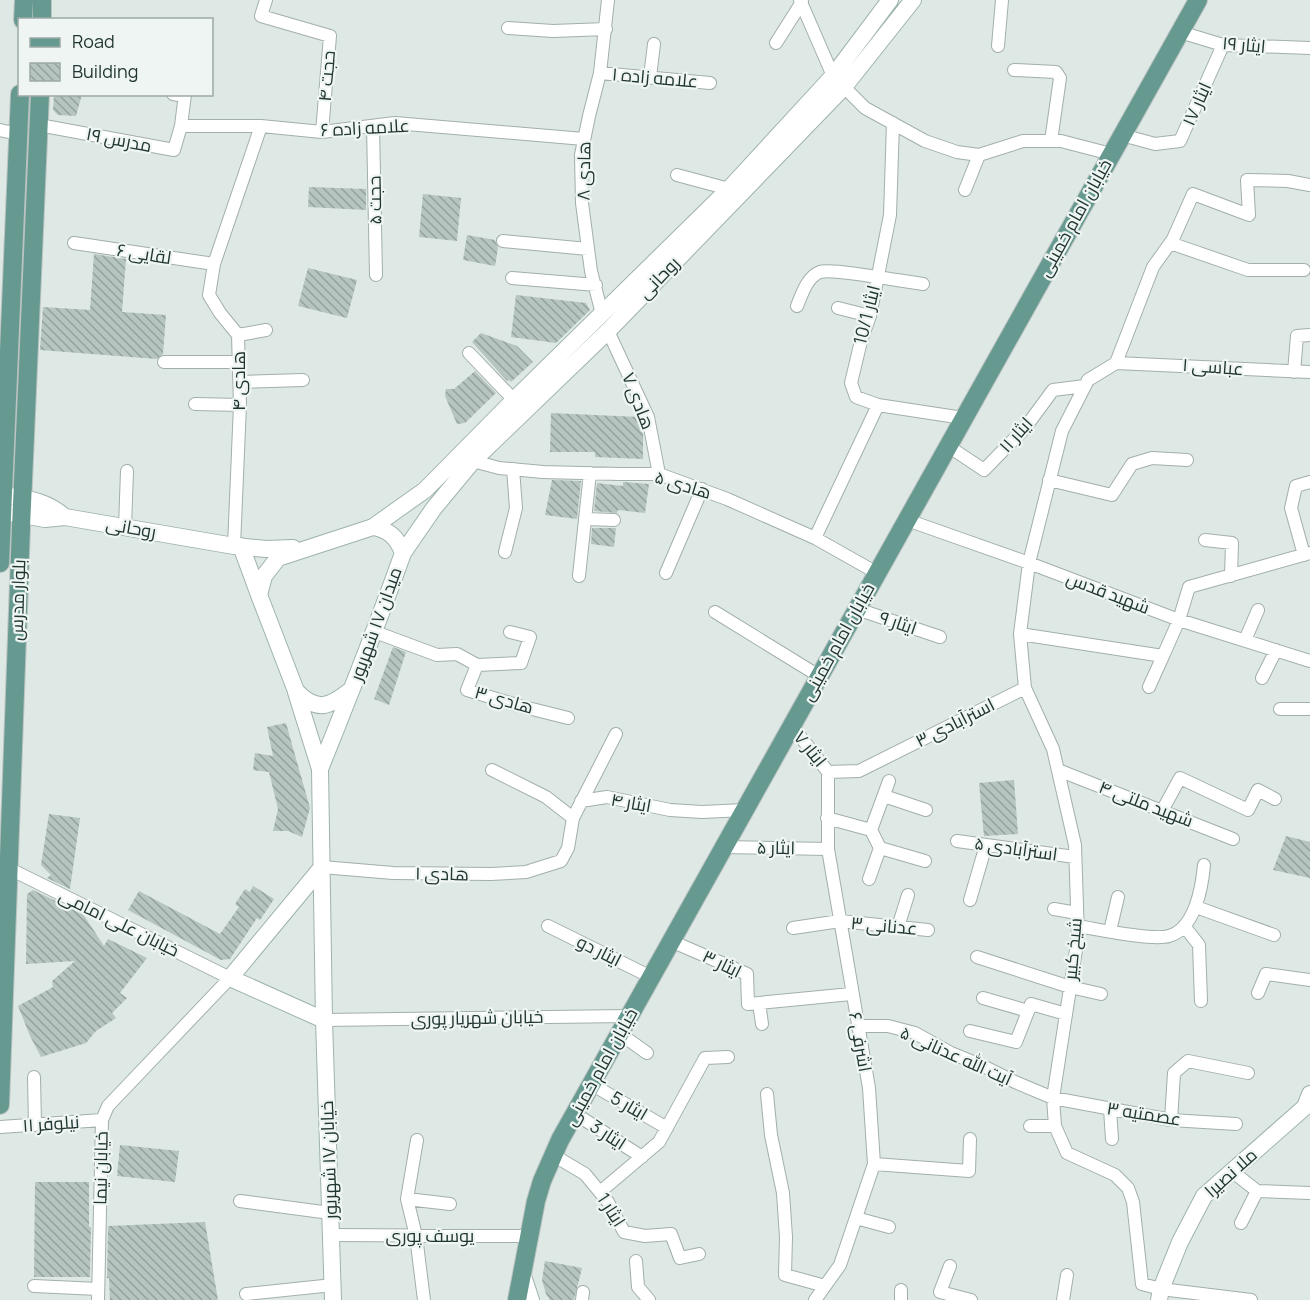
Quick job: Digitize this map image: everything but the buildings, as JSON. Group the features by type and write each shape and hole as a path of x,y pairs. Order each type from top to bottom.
{"main road":[{"path":"23,18 24,0"},
{"path":"42,0 42,18"},
{"name":"روحانی","path":"402,553 434,508 473,461 602,314 839,82 890,0"},
{"name":"روحانی","path":"373,527 425,490 514,400 609,330 913,0"},
{"name":"خیابان امام خمینی","path":"517,1300 542,1181 574,1113 1198,0"},
{"name":"بلوار مدرس","path":"0,563 9,132 19,96"},
{"name":"بلوار مدرس","path":"0,1105 40,96"},
{"name":"روحانی","path":"22,506 40,501 53,507 65,518 237,546 266,549 310,547"},
{"path":"1,503 22,506"},
{"path":"260,595 264,576 278,558 373,527"},
{"name":"میدان ۱۷ شهریور","path":"296,691 306,701 330,705 352,689 375,632 402,553 399,543 392,535 384,529 373,527"},
{"path":"237,546 260,595 296,691 320,769 322,867 230,978 324,1020"},
{"path":"320,769 352,689"},
{"name":"خیابان ۱۷ شهریور","path":"322,867 324,1020 333,1293"},
{"name":"ملا نصیرا","path":"1160,1295 1180,1242 1204,1196 1308,1103"},
{"path":"522,1273 531,1300"}],"street":[{"name":"حجت ۴","path":"266,0 261,16 330,36 322,132"},
{"name":"هادی ۸","path":"602,314 588,249 582,203 581,155 600,73 608,0"},
{"path":"998,46 1002,0"},
{"path":"801,1 839,82 865,108 925,141 957,152 979,155 1023,141 1061,141 1111,154"},
{"path":"776,43 801,1"},
{"path":"508,28 553,31 606,29"},
{"name":"ایثار ١٩","path":"1180,32 1223,45 1310,48"},
{"path":"650,77 654,44"},
{"name":"ایثار ۱۷","path":"1122,135 1155,144 1180,141 1223,45"},
{"path":"1014,70 1056,72 1060,78 1051,141"},
{"name":"علامه زاده ۱","path":"600,73 710,83"},
{"path":"181,96 181,126"},
{"name":"علامه زاده ۶","path":"181,126 261,126 322,132 395,123 584,139"},
{"name":"ایثار 10/1","path":"893,123 890,215 870,316 861,341 851,383 856,397 878,405 963,418"},
{"name":"مدرس ۱۹","path":"39,125 174,150 181,126"},
{"name":"هادی ۴","path":"237,546 240,405 238,335 209,295 214,264 261,126"},
{"name":"حجت ۵","path":"374,126 376,275"},
{"path":"965,190 979,155"},
{"path":"677,175 729,189"},
{"path":"1085,386 1088,380 1116,363 1154,267 1170,243 1193,194 1249,215 1247,180 1288,181 1310,185"},
{"path":"503,241 588,249"},
{"name":"لقایی ۶","path":"74,243 214,264"},
{"path":"1170,243 1248,270 1304,270"},
{"path":"797,306 807,283 821,272 839,271 923,284"},
{"path":"512,278 596,285"},
{"path":"838,308 870,316"},
{"path":"238,335 266,330"},
{"name":"هادی ۷","path":"609,330 648,417 659,474"},
{"path":"1294,372 1297,336 1310,335"},
{"path":"468,353 514,400"},
{"path":"164,362 240,362"},
{"name":"عباسی ۱","path":"1116,363 1310,372"},
{"path":"240,382 303,380"},
{"name":"ایثار ۱۱","path":"948,446 984,470 1025,428 1053,390 1085,386"},
{"name":"شیخ کبیر","path":"1085,386 1062,431 1029,563 1020,634 1025,688 1053,749 1076,857 1078,937 1053,1098 1055,1126 1066,1154 1115,1175 1128,1188 1133,1202 1142,1284 1160,1295"},
{"path":"195,404 240,405"},
{"path":"815,538 878,405"},
{"path":"1050,480 1112,495 1132,464 1152,458 1186,460"},
{"name":"هادی ۵","path":"473,461 513,469 659,474 702,489 815,538 877,573"},
{"path":"505,552 516,508 513,469"},
{"path":"125,527 127,471"},
{"path":"579,576 590,473"},
{"path":"1149,687 1179,620 1190,587 1307,554 1292,508 1296,486 1310,482"},
{"path":"666,573 702,489"},
{"path":"585,519 614,520"},
{"name":"شهید قدس","path":"907,520 1179,620 1310,661"},
{"path":"1204,540 1232,543 1231,576"},
{"name":"ایثار ۹","path":"857,609 940,637"},
{"path":"1245,640 1258,610"},
{"path":"715,612 819,676"},
{"name":"هادی ۳","path":"375,632 437,655 457,654 477,665 467,690 568,718"},
{"path":"477,665 521,663 530,637 510,632"},
{"path":"1020,634 1163,656"},
{"path":"1262,678 1276,650"},
{"name":"استرآبادی ٣","path":"828,772 859,771 1025,688"},
{"path":"1280,709 1310,710"},
{"name":"ایثار ۷","path":"791,727 828,772"},
{"path":"492,770 546,797 573,818 616,734"},
{"name":"شهید ملتی ۴","path":"1058,770 1233,839"},
{"name":"اشرفی ۶","path":"816,1300 840,1265 873,1164 869,1088 851,994 828,849 828,772"},
{"path":"1162,811 1180,778 1248,810 1258,790 1275,799"},
{"path":"869,879 880,848 871,830 889,781"},
{"path":"884,796 926,810"},
{"name":"ایثار ۴","path":"581,801 607,797 670,810 702,812 744,810"},
{"name":"هادی ۱","path":"322,867 393,873 526,872 561,861 568,848 573,818"},
{"path":"827,818 871,830"},
{"name":"استرآبادی ۵","path":"957,841 1076,857"},
{"path":"970,900 986,845"},
{"name":"ایثار ۵","path":"723,847 828,849"},
{"path":"880,848 925,861"},
{"path":"1054,909 1110,931 1145,936 1170,936 1184,926 1196,907 1204,865"},
{"name":"خیابان علی امامی","path":"8,868 230,978"},
{"path":"898,927 908,895"},
{"path":"1110,931 1118,897"},
{"path":"1196,907 1274,935"},
{"name":"عدنانی ۳","path":"793,928 840,921 928,930"},
{"name":"ایثار دو","path":"548,926 651,977"},
{"path":"1184,926 1199,945 1201,1001"},
{"name":"ایثار ۳","path":"671,941 747,974 753,1003"},
{"path":"977,957 1070,987 1101,994"},
{"path":"1258,993 1266,975 1310,980"},
{"name":"خیابان نیما","path":"98,1294 102,1120 108,1106 230,978"},
{"path":"762,1024 753,1003 851,994"},
{"path":"983,998 1028,1011"},
{"path":"970,1031 1016,1042 1031,1004 1066,1014"},
{"name":"خیابان شهریار پوری","path":"324,1020 629,1016"},
{"name":"آیت الله عدنانی ۵","path":"857,1026 888,1026 915,1033 951,1053 1053,1098"},
{"path":"619,1033 647,1053"},
{"path":"600,1192 659,1142 705,1058 728,1057"},
{"path":"1171,1120 1174,1073 1188,1061 1248,1073"},
{"path":"34,1077 35,1125"},
{"name":"ایثار 5","path":"591,1084 667,1128"},
{"path":"767,1094 771,1135 783,1193 785,1275 825,1286"},
{"name":"عصمتیه ۳","path":"1053,1098 1171,1120 1236,1124"},
{"path":"1110,1109 1112,1139"},
{"name":"ایثار 3","path":"574,1113 642,1157"},
{"name":"نیلوفر ۱۱","path":"0,1127 102,1120"},
{"path":"1030,1126 1055,1126"},
{"path":"873,1164 969,1171 970,1139"},
{"path":"417,1140 407,1199 416,1236 424,1300"},
{"name":"ایثار 1","path":"553,1155 585,1174 608,1202 624,1232 645,1236 671,1234 680,1258 699,1254"},
{"path":"1233,1172 1257,1191 1310,1193"},
{"path":"1241,1223 1257,1191"},
{"path":"407,1199 450,1204"},
{"path":"240,1200 330,1213"},
{"path":"856,1218 889,1227"},
{"name":"یوسف پوری","path":"331,1235 529,1236"},
{"path":"636,1262 638,1287 649,1300"},
{"path":"950,1266 940,1292 971,1300"},
{"path":"1063,1300 1068,1275"},
{"path":"34,1286 98,1294"},
{"path":"246,1294 333,1293"},
{"path":"1160,1295 1251,1300"}]}
